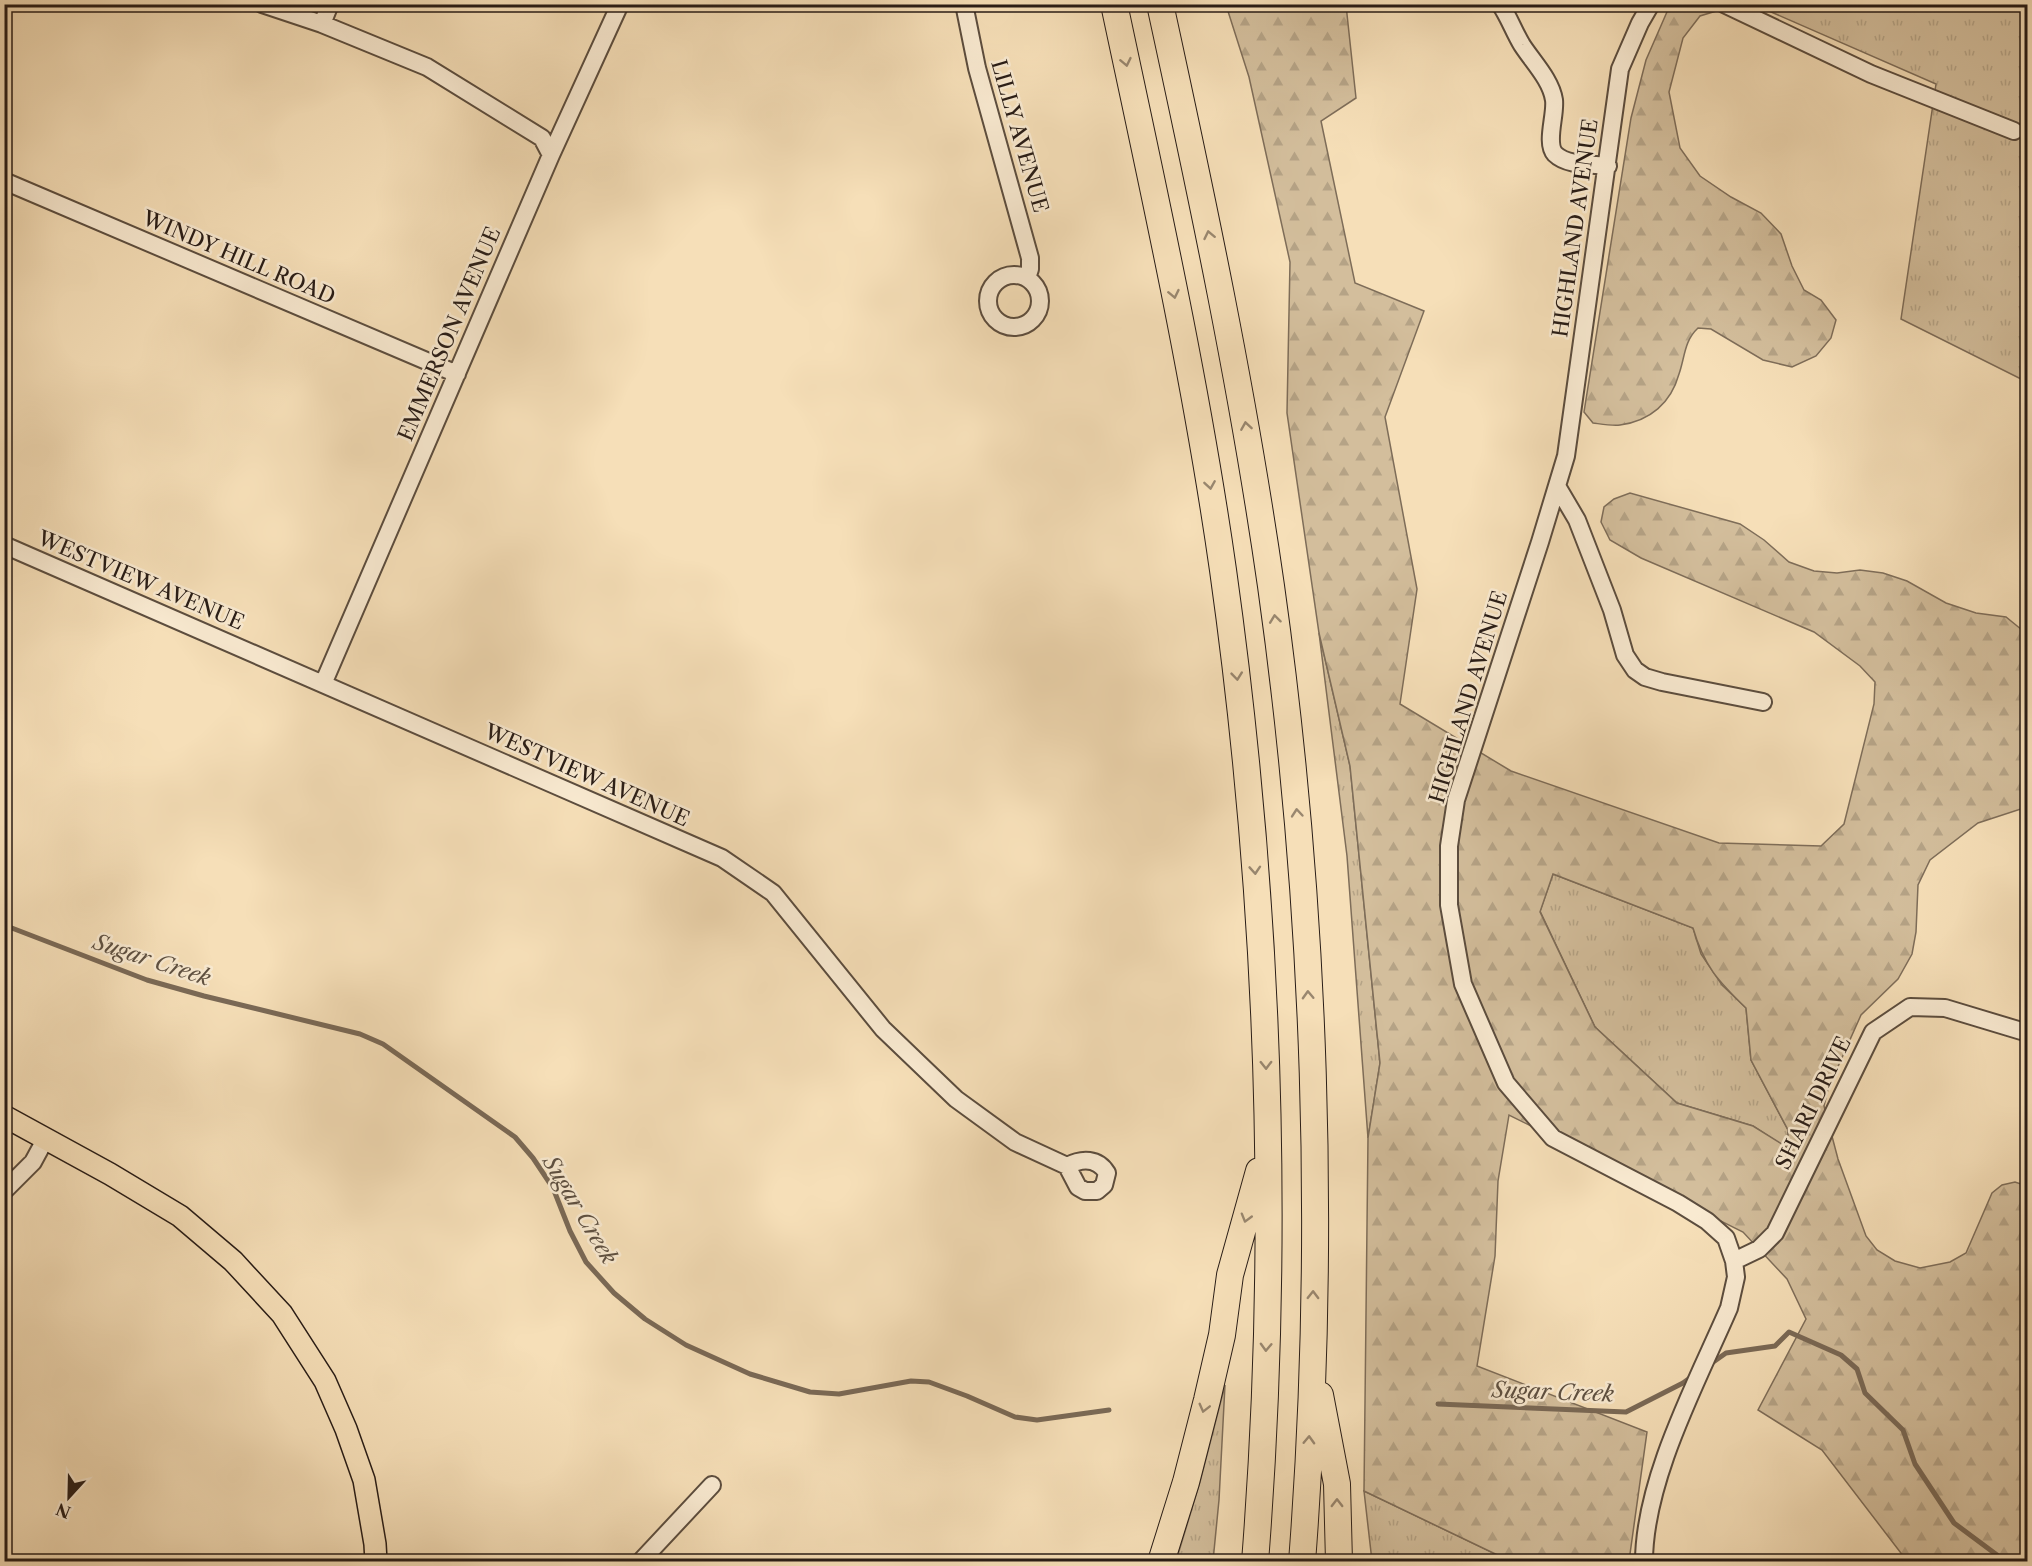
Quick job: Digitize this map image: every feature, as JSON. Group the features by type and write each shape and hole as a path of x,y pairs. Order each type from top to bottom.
{"highway":[{"path":"1114,4 1191,377 1224,577 1254,851 1263,992 1267,1142 1266,1333 1255,1562"},
{"path":"1160,4 1240,394 1271,585 1302,871 1312,1098 1314,1224 1312,1354 1302,1562"},
{"path":"1161,1562 1186,1482 1222,1335 1230,1275 1267,1142"},
{"path":"1312,1354 1337,1484 1339,1562"}],"main road":[{"path":"4,1116 110,1174 180,1216 233,1262 282,1314 325,1381 346,1429 363,1480 375,1544 376,1562"}],"street":[{"path":"262,4 322,24 427,67 542,138 550,154"},
{"path":"322,24 330,4"},
{"name":"EMMERSON AVENUE","path":"322,684 550,154 620,4"},
{"name":"LILLY AVENUE","path":"964,4 977,68 1030,258 1027,278"},
{"path":"1500,4 1552,93 1554,116 1550,145 1553,152 1568,161 1608,166"},
{"name":"HIGHLAND AVENUE","path":"1644,1562 1649,1516 1667,1452 1734,1292 1736,1277 1734,1261 1726,1238 1707,1221 1678,1203 1553,1138 1506,1083 1463,984 1449,905 1449,846 1456,800 1566,456 1620,69 1651,4"},
{"path":"1725,4 1871,74 2014,131"},
{"name":"WINDY HILL ROAD","path":"4,181 457,374"},
{"path":"1557,486 1577,520 1612,610 1625,656 1635,670 1645,677 1662,682 1763,702"},
{"name":"WESTVIEW AVENUE","path":"4,545 722,858 773,893 883,1029 956,1099 1015,1142 1067,1166"},
{"name":"SHARI DRIVE","path":"1734,1261 1759,1249 1775,1233 1873,1032 1910,1007 1946,1008 2028,1033"},
{"path":"4,1191 33,1162 46,1138"},
{"path":"640,1562 712,1485"}],"green space":[{"path":"1762,4 2027,5 2027,382 1901,319 1936,84 1762,8"},
{"path":"1226,5 1346,5 1356,98 1321,121 1355,283 1424,311 1385,417 1417,589 1400,704 1511,771 1719,843 1821,846 1844,824 1874,704 1875,682 1860,666 1814,632 1641,558 1610,540 1601,522 1604,507 1614,499 1630,493 1740,524 1764,540 1789,562 1814,571 1837,573 1860,570 1883,573 1907,581 1946,603 1976,613 2006,617 2027,634 2027,807 1978,823 1930,860 1918,885 1916,932 1912,954 1898,979 1861,1015 1828,1089 1824,1106 1838,1159 1866,1236 1877,1250 1895,1261 1920,1268 1950,1262 1966,1253 1992,1193 2002,1185 2015,1182 2027,1186 2027,1561 1907,1561 1822,1450 1758,1410 1806,1319 1787,1279 1743,1232 1509,1115 1498,1181 1495,1256 1477,1366 1647,1432 1629,1561 1510,1561 1364,1491 1368,1138 1380,1063 1350,766 1319,633 1287,413 1290,262 1249,77","holes":["1553,874 1693,928 1707,963 1727,989 1746,1008 1751,1060 1788,1130 1788,1148 1753,1126 1677,1103 1595,1027 1540,912"]},
{"path":"1670,5 1736,5 1700,16 1683,38 1669,92 1680,148 1700,176 1731,197 1761,213 1781,234 1792,266 1804,290 1821,300 1836,320 1831,338 1816,356 1792,367 1763,360 1711,329 1698,328 1687,344 1671,394 1658,409 1631,423 1606,425 1593,423 1584,412 1631,118 1646,60"},
{"path":"1319,633 1350,766 1380,1063 1368,1138 1347,856"},
{"path":"1553,874 1693,928 1701,954 1722,985 1746,1008 1751,1060 1788,1130 1788,1149 1753,1126 1677,1103 1595,1027 1540,911"},
{"path":"1225,1385 1219,1500 1213,1561 1176,1561 1200,1482"},
{"path":"1364,1491 1510,1561 1372,1561"}],"waterway":[{"name":"Sugar Creek","path":"4,925 147,980 360,1034 383,1044 515,1137 533,1158 553,1188 570,1231 586,1262 614,1293 645,1319 686,1345 750,1374 810,1392 839,1394 911,1381 929,1382 1015,1417 1037,1420 1109,1410"},
{"name":"Sugar Creek","path":"1709,1365 1726,1353 1775,1346 1789,1332 1841,1355 1857,1369 1865,1393 1903,1430 1915,1464 1954,1523 1997,1555 1996,1562"},
{"name":"Sugar Creek","path":"1438,1404 1626,1412 1694,1375"}]}
